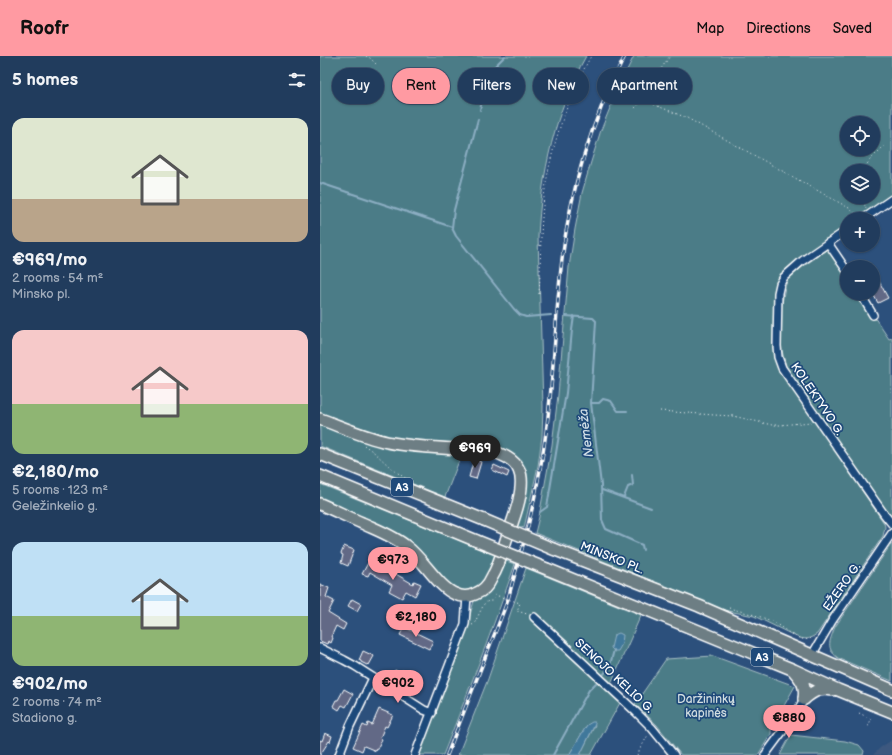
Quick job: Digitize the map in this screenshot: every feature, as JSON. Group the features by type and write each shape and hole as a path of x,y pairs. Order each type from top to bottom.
{"highway":[{"path":"320,419 386,442 425,447 492,451 511,459 520,471 521,478 516,513 492,578 482,590 467,596 454,594 447,589 414,553 397,540 320,504"},
{"name":"MINSKO PL.","path":"320,454 553,549 699,606 892,690"},
{"name":"A3","path":"320,476 794,670 892,712"},
{"path":"794,670 803,682 805,688 804,699"},
{"path":"804,699 817,690 838,690"}],"street":[{"path":"873,212 892,199"},
{"name":"KOLEKTYVO G.","path":"840,235 802,261 784,277 780,284 778,293 778,357 782,368 892,524"},
{"path":"828,243 840,261"},
{"path":"864,300 873,315"},
{"name":"EŽERO G.","path":"812,655 832,621 892,534"},
{"path":"415,755 465,624 467,596"},
{"name":"SENOJO KELIO G.","path":"534,617 652,728 674,755"},
{"path":"320,648 344,660 424,710 432,713"},
{"path":"339,755 350,726 373,678"},
{"path":"765,755 797,712 804,699"}],"path":[{"path":"366,56 376,64"},
{"path":"540,294 543,206 551,157 570,99 591,56"},
{"path":"662,68 670,56"},
{"path":"635,108 639,104"},
{"path":"653,104 686,118 849,208 854,212"},
{"path":"868,164 884,146"},
{"path":"660,411 714,416 733,416 772,425 819,421"},
{"path":"360,443 376,453 390,467 402,476 412,481"},
{"path":"465,624 474,624 484,604 486,602 493,601 495,595 520,603 517,611 534,617"},
{"path":"860,713 871,718 868,728"},
{"path":"637,755 652,728"}],"shaded area":[{"path":"619,633 623,635 622,644 618,651 614,651 611,648 614,635"},
{"path":"595,722 595,724 580,755 569,755 587,725"},
{"path":"892,740 892,755 873,755 881,747"}],"green space":[{"path":"320,56 586,56 580,68 533,68 533,104 564,104 558,121 546,167 542,190 538,237 543,407 542,436 538,466 524,528 515,525 525,476 489,446 395,438 356,428 320,414"},
{"path":"634,56 892,56 892,195 880,203 880,164 840,164 840,204 879,204 867,212 840,212 840,231 785,270 779,278 775,288 773,347 775,358 782,373 884,523 885,527 883,536 817,634 812,637 807,639 799,638 754,616 723,610 535,533 552,445 558,395 569,267 575,229 582,193 601,130 612,104 692,104 692,68 628,68"},
{"path":"829,248 840,265 840,300 863,300 889,339 892,338 892,516 887,515 786,366 781,347 781,309 785,287 788,279"},
{"path":"320,424 462,453 445,497 320,446"},
{"path":"320,484 498,556 485,581 473,591 462,592 452,588 417,550 320,501"},
{"path":"892,543 892,681 838,658 831,651 830,644 835,627"},
{"path":"503,560 515,564 443,755 419,755 466,629 474,601 483,594"},
{"path":"526,568 641,615 608,690 621,701 591,755 580,755 595,725 587,725 569,755 458,755 488,679"},
{"name":"Daržininkų kapinės","path":"713,656 795,686 771,729 771,734 758,755 681,755 657,725 635,704 666,659"},
{"path":"791,735 845,741 859,745 864,751 863,755 780,755"}],"building":[{"path":"880,283 888,298 878,303 876,300 880,300"},
{"path":"474,459 481,462 476,479 469,477"},
{"path":"494,465 509,472 507,477 492,470"},
{"path":"344,546 354,550 348,566 341,563 343,555 341,554"},
{"path":"368,563 377,567 378,565 381,567 382,566 413,584 414,581 421,584 415,596 406,591 402,598 389,591 392,585 370,572 368,576 362,574"},
{"path":"320,584 329,588 326,597 334,601 328,613 346,624 343,630 336,626 331,637 333,638 331,643 328,641 327,644 320,641"},
{"path":"352,599 361,604 357,611 348,606"},
{"path":"404,627 433,641 429,649 400,635"},
{"path":"363,651 374,656 369,665 359,660"},
{"path":"395,670 400,673 402,670 412,675 407,686 391,677"},
{"path":"344,689 353,694 346,707 342,705 339,710 333,706"},
{"path":"379,709 393,715 387,727 385,726 380,738 382,739 376,751 364,746 362,751 353,747 363,725 367,727 368,723 372,725"},
{"path":"325,733 332,736 330,742 329,741 320,755 320,740 322,741"}],"waterway":[{"name":"Nemėža","path":"480,110 487,78 495,66 505,56"},
{"name":"Nemėža","path":"478,119 454,210 452,228 456,236 520,315 526,317 551,315"},
{"path":"320,183 452,227"},
{"name":"Nemėža","path":"566,316 593,318 596,321 591,403 601,485 602,520 606,529 642,545 643,550"},
{"path":"540,512 547,507 566,393 574,316"},
{"path":"591,403 599,403 603,399 611,401 618,411 627,411"},
{"path":"624,497 628,487 633,485 632,475"},
{"path":"602,490 651,508"},
{"name":"Nemėža","path":"604,674 610,665 614,650"},
{"name":"Nemėža","path":"553,755 589,690 596,683"}],"railway":[{"path":"447,755 508,599 527,529 545,440 551,391 561,268 570,213 583,159 592,132 625,56"}]}
